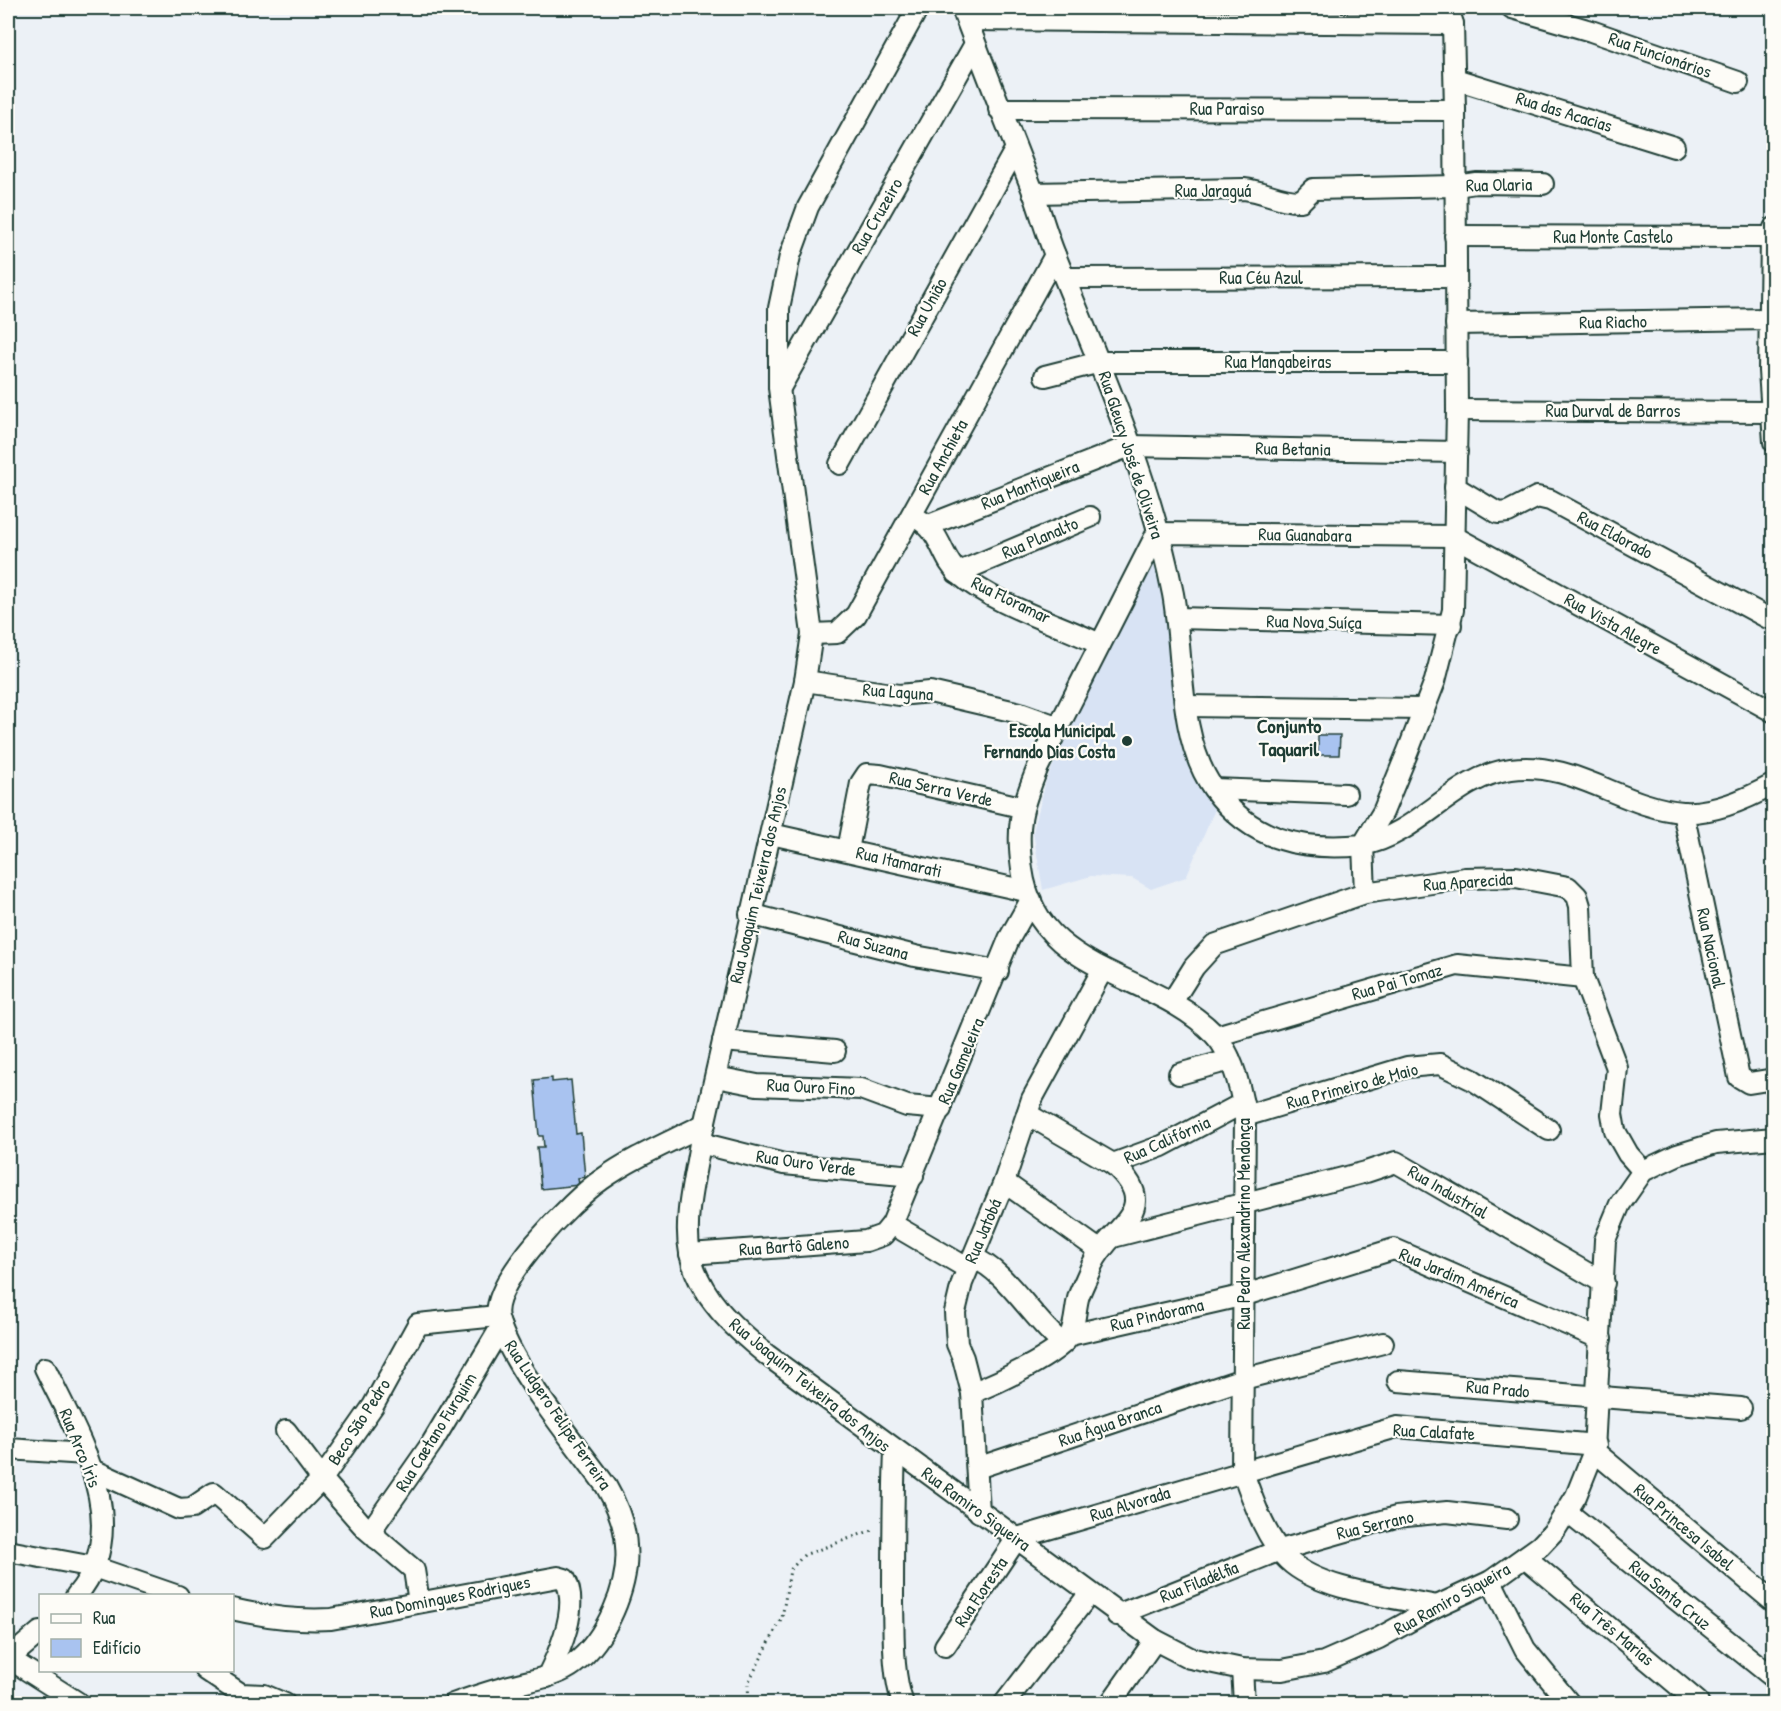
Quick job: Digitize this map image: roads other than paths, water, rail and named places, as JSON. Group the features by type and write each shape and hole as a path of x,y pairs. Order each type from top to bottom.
{"street":[{"name":"Rua Joaquim Teixeira dos Anjos","path":"903,1704 895,1662 892,1522 895,1450 743,1336 703,1287 690,1254 690,1202 750,914 771,834 805,681 812,634 779,388 779,308 790,256 808,207 918,8"},
{"name":"Rua Funcionários","path":"1512,8 1591,31 1738,82"},
{"path":"964,14 1450,16 1455,79 1457,362 1450,625 1424,709 1396,784 1363,846 1365,893"},
{"name":"Rua Gleucy José de Oliveira","path":"964,14 1055,255 1100,362 1155,518 1177,618 1186,706 1197,756 1214,789 1245,819 1278,839 1304,847 1328,849 1363,846 1397,835 1454,793 1484,776 1510,769 1533,768 1557,772 1654,806 1683,812 1717,808 1752,795 1773,784"},
{"name":"Rua Cruzeiro","path":"779,388 975,44"},
{"name":"Rua das Acacias","path":"1455,79 1674,147"},
{"name":"Rua Paraiso","path":"999,109 1455,110"},
{"name":"Rua União","path":"840,464 1015,150"},
{"name":"Rua Olaria","path":"1456,186 1476,183 1543,184"},
{"name":"Rua Jaraguá","path":"1033,193 1244,189 1263,191 1287,202 1300,201 1313,189 1456,186"},
{"path":"1772,232 1769,319 1770,412 1773,442"},
{"name":"Rua Monte Castelo","path":"1455,236 1772,232"},
{"name":"Rua Anchieta","path":"812,634 837,633 856,615 1055,255"},
{"name":"Rua Céu Azul","path":"1066,278 1456,277"},
{"name":"Rua Riacho","path":"1456,324 1769,319"},
{"name":"Rua Mangabeiras","path":"1045,376 1100,362 1457,362"},
{"name":"Rua Durval de Barros","path":"1457,410 1770,412"},
{"name":"Rua Betania","path":"1130,446 1456,452"},
{"name":"Rua Mantiqueira","path":"929,525 1130,446"},
{"name":"Rua Eldorado","path":"1455,487 1498,513 1508,512 1537,497 1550,500 1768,618 1773,618"},
{"path":"911,516 929,525"},
{"name":"Rua Planalto","path":"957,573 1090,517"},
{"name":"Rua Floramar","path":"929,525 957,573 1003,601 1100,645"},
{"name":"Rua Guanabara","path":"1157,533 1453,536"},
{"name":"Rua Pedro Alexandrino Mendonça","path":"1157,533 1021,807 1018,839 1028,896 1049,932 1059,943 1102,969 1172,1002 1216,1036 1230,1060 1244,1110 1246,1201 1242,1470 1260,1517 1280,1550 1300,1569 1322,1579 1437,1606"},
{"name":"Rua Vista Alegre","path":"1453,536 1773,712"},
{"name":"Rua Nova Suíça","path":"1177,618 1450,625"},
{"name":"Rua Laguna","path":"805,681 899,695 930,692 1020,713 1059,727"},
{"path":"1186,706 1424,709"},
{"name":"Rua Serra Verde","path":"848,850 861,783 867,774 1021,807"},
{"path":"1214,789 1346,794"},
{"name":"Rua Nacional","path":"1683,812 1738,1077 1749,1083 1773,1079"},
{"name":"Rua Itamarati","path":"771,834 848,850 1028,896"},
{"name":"Rua Aparecida","path":"1172,1002 1194,967 1215,945 1365,893 1465,878 1516,877 1568,887 1577,896 1580,906 1583,978 1617,1068 1612,1114 1615,1131 1628,1154 1643,1171"},
{"name":"Rua Gameleira","path":"892,1224 1028,896"},
{"name":"Rua Suzana","path":"750,914 915,956 998,971"},
{"name":"Rua Pai Tomaz","path":"1216,1036 1457,965 1583,978"},
{"name":"Rua Jatobá","path":"979,1512 972,1393 957,1344 956,1312 970,1263 1004,1182 1032,1099 1102,969"},
{"path":"723,1041 835,1051"},
{"path":"1179,1074 1230,1060"},
{"name":"Rua Primeiro de Maio","path":"1244,1110 1407,1067 1440,1064 1473,1080 1549,1130"},
{"name":"Rua Ouro Fino","path":"716,1077 757,1085 861,1089 907,1106 941,1109"},
{"name":"Rua Califórnia","path":"1066,1339 1079,1295 1106,1244 1128,1222 1133,1211 1133,1191 1129,1179 1113,1164 1162,1146 1244,1110"},
{"path":"1028,1114 1113,1164"},
{"path":"499,1321 506,1284 518,1266 573,1204 599,1181 639,1156 703,1133"},
{"name":"Rua Ouro Verde","path":"703,1133 784,1164 913,1176"},
{"path":"1643,1171 1695,1148 1716,1143 1773,1138"},
{"name":"Rua Industrial","path":"1106,1244 1246,1201 1366,1172 1396,1162 1604,1282"},
{"name":"Rua Ramiro Siqueira","path":"895,1450 1155,1641 1208,1664 1242,1669 1282,1670 1324,1662 1379,1638 1437,1606 1491,1581 1525,1557 1555,1530 1567,1512 1595,1448 1605,1240 1620,1204 1643,1171"},
{"path":"1004,1182 1106,1244"},
{"path":"892,1224 970,1263 983,1261 998,1274 1046,1330 1066,1339"},
{"name":"Rua Bartô Galeno","path":"690,1254 866,1241 883,1235 892,1224"},
{"name":"Rua Jardim América","path":"1245,1295 1394,1249 1601,1339"},
{"name":"Rua Pindorama","path":"1066,1339 1245,1295"},
{"name":"Beco São Pedro","path":"419,1602 414,1570 376,1538 322,1479 373,1406 418,1324 499,1321"},
{"name":"Rua Caetano Furquim","path":"376,1538 374,1526 432,1443 499,1321"},
{"name":"Rua Ludgero Felipe Ferreira","path":"453,1704 547,1677 574,1664 596,1641 609,1619 623,1579 626,1546 618,1507 606,1486 516,1357 499,1321"},
{"path":"972,1393 1006,1379 1066,1339"},
{"path":"1243,1379 1383,1342"},
{"name":"Rua Arco Íris","path":"45,1368 88,1462 104,1527 101,1550 94,1568 77,1594"},
{"name":"Rua Água Branca","path":"977,1468 1243,1379"},
{"name":"Rua Prado","path":"1398,1381 1741,1408"},
{"name":"Rua Calafate","path":"1242,1470 1397,1427 1595,1448"},
{"path":"8,1449 88,1462 179,1509 192,1508 214,1493 265,1538 322,1479 286,1431"},
{"name":"Rua Princesa Isabel","path":"1595,1448 1773,1602"},
{"name":"Rua Alvorada","path":"1017,1538 1242,1470"},
{"name":"Rua Serrano","path":"1280,1550 1396,1517 1447,1512 1507,1519"},
{"name":"Rua Santa Cruz","path":"1567,1512 1773,1678"},
{"name":"Rua Floresta","path":"945,1646 1017,1538"},
{"name":"Rua Filadélfia","path":"1118,1615 1280,1550"},
{"path":"8,1551 94,1568 171,1594"},
{"name":"Rua Três Marias","path":"1525,1557 1698,1702"},
{"name":"Rua Domingues Rodrigues","path":"234,1609 266,1617 301,1621 331,1619 558,1577 565,1579 570,1588 570,1608 556,1660 547,1677"},
{"path":"1491,1581 1525,1648 1570,1704"},
{"path":"1004,1704 1090,1593"},
{"path":"39,1633 8,1658 80,1704"},
{"path":"1110,1704 1155,1641"},
{"path":"1242,1669 1244,1704"},
{"path":"208,1672 241,1694 264,1695 285,1704"}],"place":[{"name":"Escola Municipal Fernando Dias Costa","path":"1127,741"}],"district":[{"name":"Conjunto Taquaril","path":"1289,738"}]}
